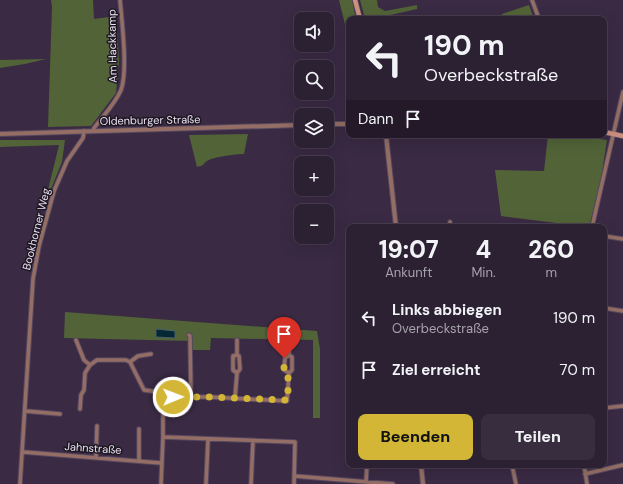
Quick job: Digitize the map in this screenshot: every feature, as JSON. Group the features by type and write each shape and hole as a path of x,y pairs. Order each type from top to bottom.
{"main road":[{"path":"355,0 359,16"},
{"path":"607,133 623,136"}],"street":[{"name":"Am Hackkamp","path":"93,131 122,88 124,61 120,0"},
{"path":"532,0 538,16"},
{"path":"593,224 623,92"},
{"path":"334,124 346,124"},
{"name":"Oldenburger Straße","path":"0,134 294,125"},
{"name":"Bookhorner Weg","path":"20,484 33,279 54,191 67,160 83,138 84,131"},
{"path":"386,138 396,224"},
{"path":"607,236 623,239"},
{"path":"607,308 623,311"},
{"path":"189,335 191,397"},
{"path":"76,340 84,360 90,365"},
{"path":"236,398 237,373 240,369 239,356 237,355 237,340"},
{"path":"80,409 81,395 84,390 85,373 90,365 98,360 126,360 130,362 144,390 158,392 164,397 171,396 174,399 180,397 191,397 288,400 288,373 292,370 292,357 289,355 288,341"},
{"path":"130,362 138,356 151,354"},
{"path":"237,355 233,356 233,370 237,373"},
{"path":"288,373 284,370 284,358 289,355"},
{"path":"164,397 161,402 165,409"},
{"path":"165,409 170,409 174,406 174,399"},
{"path":"607,408 623,406"},
{"path":"160,484 163,416 165,409"},
{"path":"25,411 60,414"},
{"path":"96,457 97,426"},
{"path":"139,429 139,460"},
{"path":"163,438 295,442 294,484"},
{"path":"206,484 208,440"},
{"path":"251,484 253,441"},
{"name":"Jahnstraße","path":"22,452 139,460 161,463"},
{"path":"585,474 623,465"},
{"path":"366,468 366,482"},
{"path":"421,468 423,484"},
{"path":"513,468 516,484"},
{"path":"584,468 587,484"},
{"path":"294,476 393,484"}],"green space":[{"path":"51,0 93,0 94,19 116,16 119,60 116,93 91,126 48,127"},
{"path":"339,0 352,0 355,16 346,16 346,29"},
{"path":"360,0 377,0 378,7 385,11 417,5 417,9 386,16 364,16"},
{"path":"529,5 533,16 500,16 502,14"},
{"path":"46,59 25,64 0,68 0,60"},
{"path":"248,134 244,154 214,158 197,167 189,135"},
{"path":"548,138 595,138 607,140 600,185 590,224 565,224 501,216 495,170 544,171"},
{"path":"0,140 65,140 62,162 44,206 59,145 0,147"},
{"path":"65,312 317,331 320,349 320,418 313,418 313,340 211,338 210,350 191,350 191,341 64,338"}],"water":[{"path":"156,329 175,331 175,338 156,337"}],"route":[{"path":"173,397 174,399 180,397 210,397 288,400 288,373 284,370 284,358"}]}
